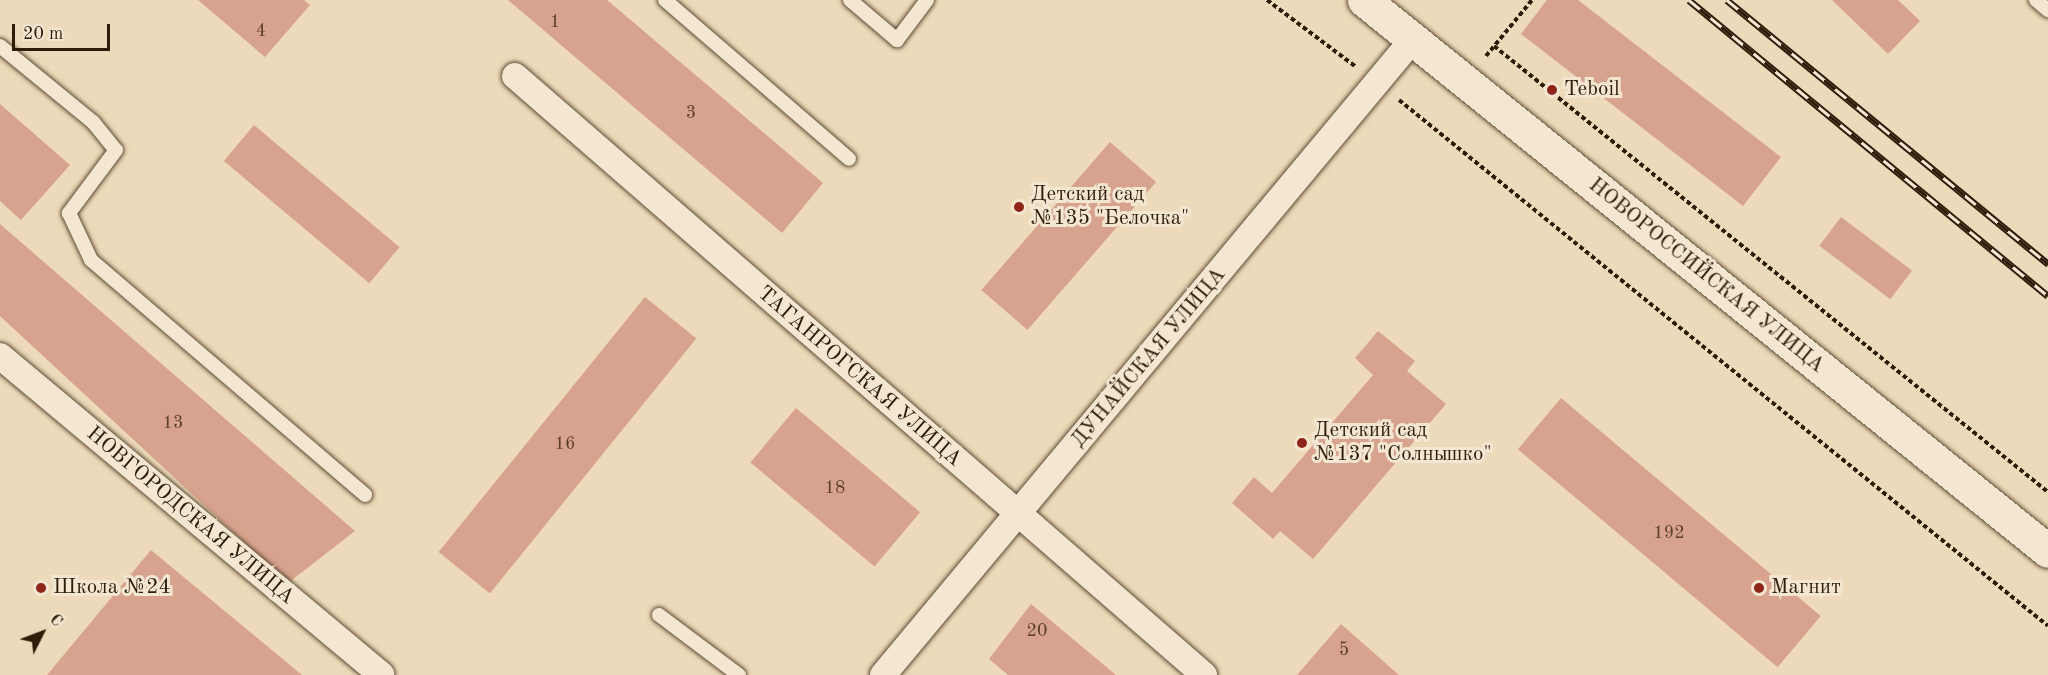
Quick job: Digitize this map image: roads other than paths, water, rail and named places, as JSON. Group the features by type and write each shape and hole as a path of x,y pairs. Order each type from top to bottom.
{"main road":[{"name":"НОВОРОССИЙСКАЯ УЛИЦА","path":"1364,0 2048,551"}],"street":[{"name":"ДУНАЙСКАЯ УЛИЦА","path":"882,675 1413,39"},
{"name":"ТАГАНРОГСКАЯ УЛИЦА","path":"515,76 1017,516 1204,675"},
{"name":"НОВГОРОДСКАЯ УЛИЦА","path":"0,356 381,675"}],"lane":[{"path":"665,0 849,159"},
{"path":"850,0 897,40 927,0"},
{"path":"2036,0 2048,10"},
{"path":"0,46 93,122 116,150 69,213 91,260 365,495"},
{"path":"659,615 739,675"}],"railway":[{"path":"1689,0 2048,296"},
{"path":"1727,0 2048,264"}],"place":[{"name":"Teboil","path":"1552,90"},
{"name":"Детский сад №135 \"Белочка\"","path":"1019,207"},
{"name":"Детский сад №137 \"Солнышко\"","path":"1302,443"},
{"name":"Школа №24","path":"41,588"},
{"name":"Магнит","path":"1759,588"}]}
